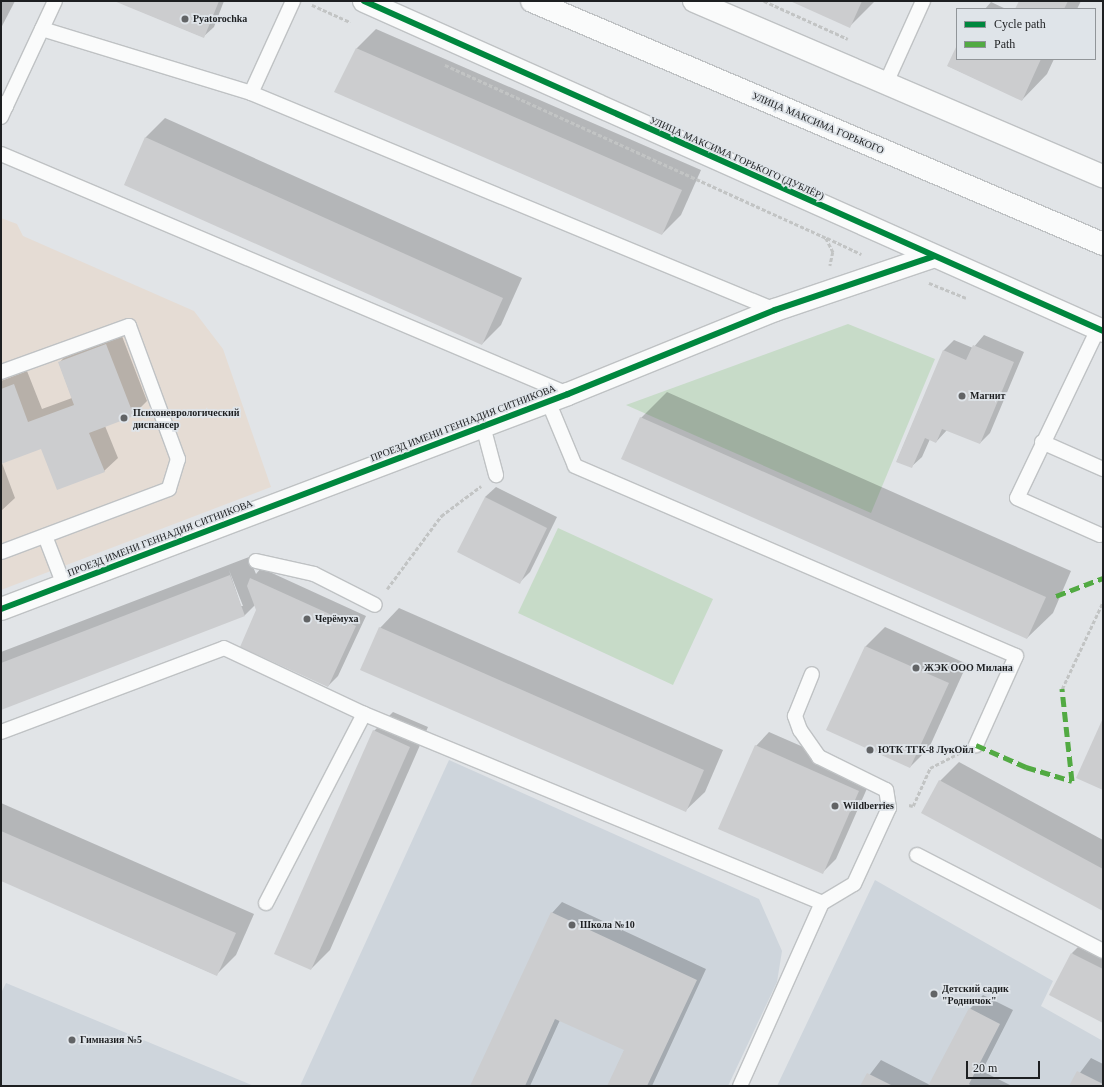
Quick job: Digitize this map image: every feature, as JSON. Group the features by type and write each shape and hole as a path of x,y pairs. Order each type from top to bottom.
{"street":[{"name":"УЛИЦА МАКСИМА ГОРЬКОГО (ДУБЛЁР)","path":"364,1 932,257 1101,330"},
{"name":"УЛИЦА МАКСИМА ГОРЬКОГО","path":"532,1 1103,244"},
{"path":"694,1 1103,176"},
{"name":"ПРОЕЗД ИМЕНИ ГЕННАДИЯ СИТНИКОВА","path":"1,609 558,398 775,310 932,257"}],"lane":[{"path":"3,108 55,1"},
{"path":"251,93 293,1"},
{"path":"886,83 923,1"},
{"path":"42,29 251,93 775,310"},
{"path":"1,154 558,398 575,466 1016,656 976,745"},
{"path":"1,372 128,326 178,460 169,489 1,552"},
{"path":"1100,535 1017,498 1042,442 1101,330"},
{"path":"483,426 496,475"},
{"path":"1042,442 1103,469"},
{"path":"45,536 64,585"},
{"path":"256,561 314,574 375,605"},
{"path":"1,732 224,648 364,714 822,903"},
{"path":"740,1086 822,903 854,884 889,808 889,799 878,784 819,757 800,730 795,716 812,674"},
{"path":"266,903 364,714"},
{"path":"917,855 1103,951"}],"path":[{"path":"305,1 355,24"},
{"path":"442,64 826,238 833,252 828,269"},
{"path":"375,605 441,516 496,475"},
{"path":"1062,689 1103,602"},
{"path":"889,799 913,806 930,768 976,745"}],"shaded area":[{"name":"Психоневрологический диспансер","path":"1,218 17,224 23,236 194,311 223,349 271,487 1,590"},
{"name":"Школа №10","path":"449,760 759,899 782,951 777,982 728,1086 300,1086"},
{"name":"Детский садик \"Родничок\"","path":"875,880 1053,981 1041,1006 1103,1041 1103,1086 777,1086"},
{"name":"Гимназия №5","path":"6,983 254,1086 1,1086 1,993"}],"green space":[{"path":"848,324 935,359 871,513 626,405"},
{"path":"558,528 713,599 673,685 518,613"}],"building":[{"name":"Pyatorochka","path":"114,1 219,1 204,38"},
{"path":"790,1 862,1 850,28"},
{"path":"1019,1 1068,1 1064,8 1016,8"},
{"path":"956,47 956,60 1041,60 1022,101 947,66"},
{"path":"356,48 682,190 662,235 334,92"},
{"path":"145,137 503,298 482,345 124,185"},
{"path":"106,344 134,416 89,433 105,472 57,490 41,449 1,464 1,389 14,384 28,422 74,405 58,362"},
{"name":"Магнит","path":"973,345 1014,362 980,444 942,429 936,443 925,438 912,468 896,462 943,350 966,360"},
{"path":"640,417 1046,597 1027,639 621,459"},
{"path":"485,497 547,528 520,584 457,552"},
{"path":"230,575 245,616 1,710 1,663"},
{"path":"250,578 356,626 328,687 240,647 256,610 247,586"},
{"path":"379,627 704,770 686,812 360,670"},
{"path":"865,646 949,683 910,768 826,730"},
{"path":"1103,718 1103,790 1076,778"},
{"path":"373,730 410,747 311,970 274,954"},
{"path":"755,745 859,791 823,874 718,829"},
{"path":"939,780 1103,869 1103,911 921,813"},
{"path":"1,831 236,933 217,976 1,881"},
{"path":"551,912 697,980 647,1086 607,1086 624,1050 555,1019 525,1086 470,1086"},
{"path":"1071,953 1103,969 1103,1023 1049,995"},
{"path":"969,1008 1000,1024 969,1084 972,1086 928,1086"},
{"path":"1077,1071 1103,1084 1103,1086 1069,1086"},
{"path":"867,1073 893,1086 860,1086"}],"marked path":[{"path":"1056,596 1103,578"},
{"path":"976,745 1026,767 1072,781 1062,689"}],"cycle path":[{"path":"364,1 1103,331"},
{"path":"1,609 568,394 775,310 932,257"}],"place":[{"name":"Pyatorochka","path":"185,19"},
{"name":"Магнит","path":"962,396"},
{"name":"Психоневрологический диспансер","path":"124,418"},
{"name":"Черёмуха","path":"307,619"},
{"name":"ЖЭК ООО Милана","path":"916,668"},
{"name":"ЮТК ТГК-8 ЛукОйл","path":"870,750"},
{"name":"Wildberries","path":"835,806"},
{"name":"Школа №10","path":"572,925"},
{"name":"Детский садик \"Родничок\"","path":"934,994"},
{"name":"Гимназия №5","path":"72,1040"}]}
